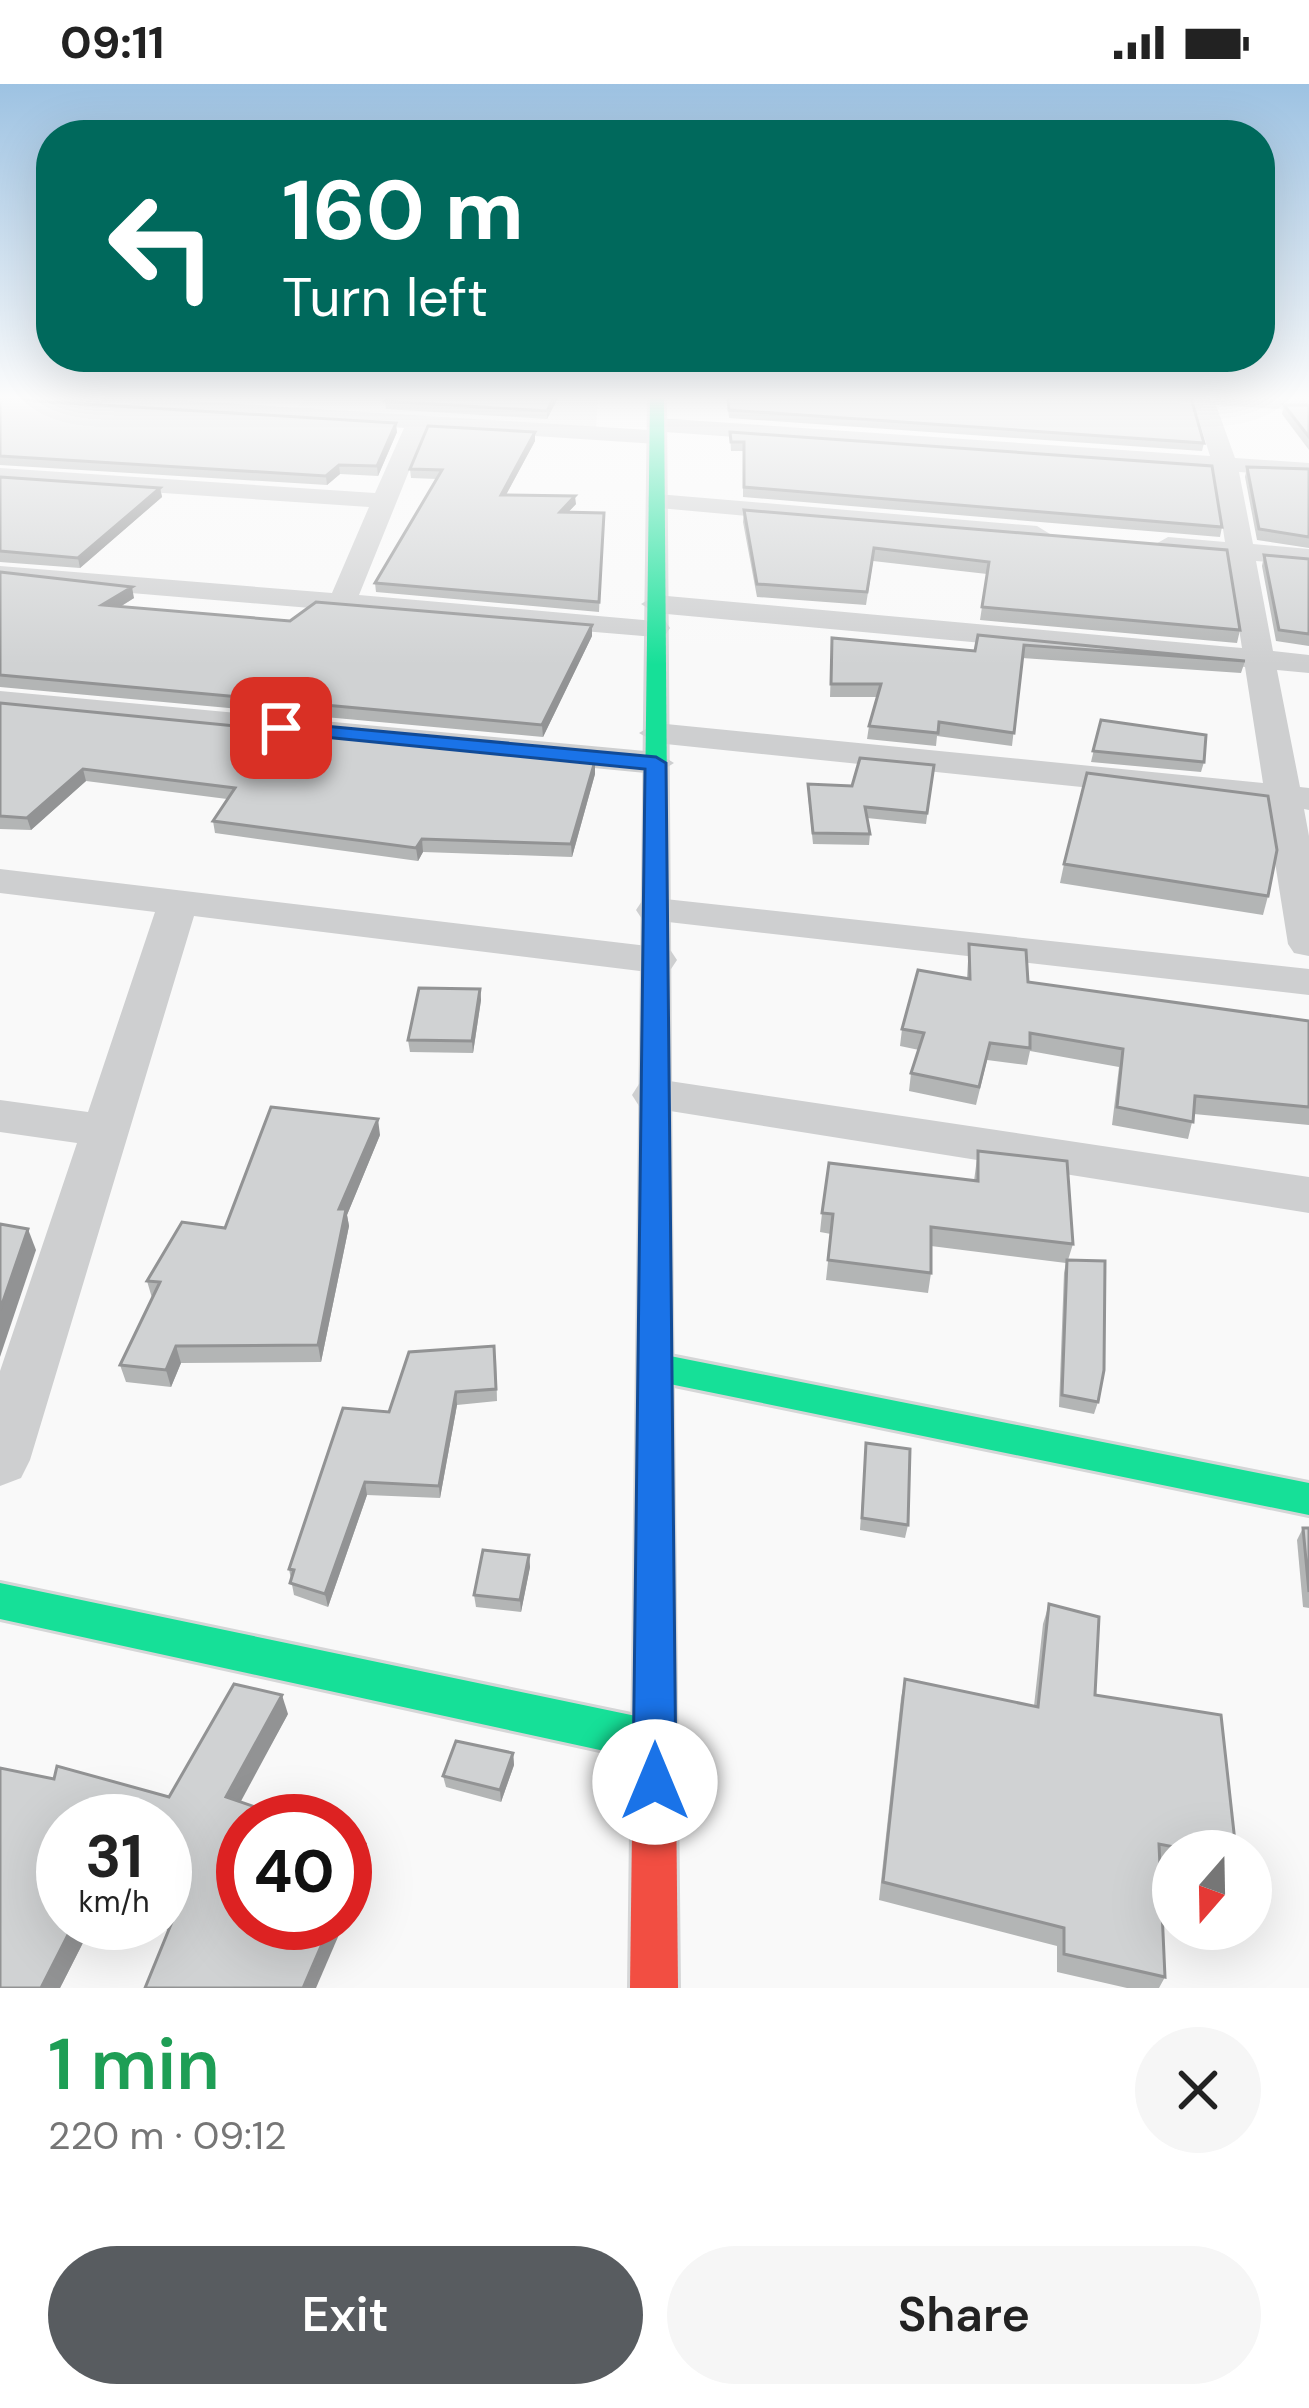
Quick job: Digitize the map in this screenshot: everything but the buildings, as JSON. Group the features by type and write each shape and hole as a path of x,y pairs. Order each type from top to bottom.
{"street":[{"path":"168,487 387,501"},
{"path":"343,602 393,487"},
{"path":"654,1988 657,487"},
{"path":"1229,487 1296,797 1309,944"},
{"path":"657,502 1054,536"},
{"path":"1148,544 1309,557"},
{"path":"0,574 343,602 656,616 1309,664"},
{"path":"0,701 1296,797"},
{"path":"0,881 656,960"},
{"path":"0,1460 101,1130 178,904"},
{"path":"656,910 1309,982"},
{"path":"656,1095 1309,1195"},
{"path":"0,1116 101,1130"},
{"path":"655,1367 1309,1498"},
{"path":"0,1601 655,1741"}],"traffic: fast":[{"path":"655,1203 657,487"},
{"path":"655,1367 1309,1499"},
{"path":"0,1601 655,1741"}],"traffic: jam":[{"path":"654,1988 655,1203"}],"route":[{"path":"281,728 656,763 655,1782"}]}
